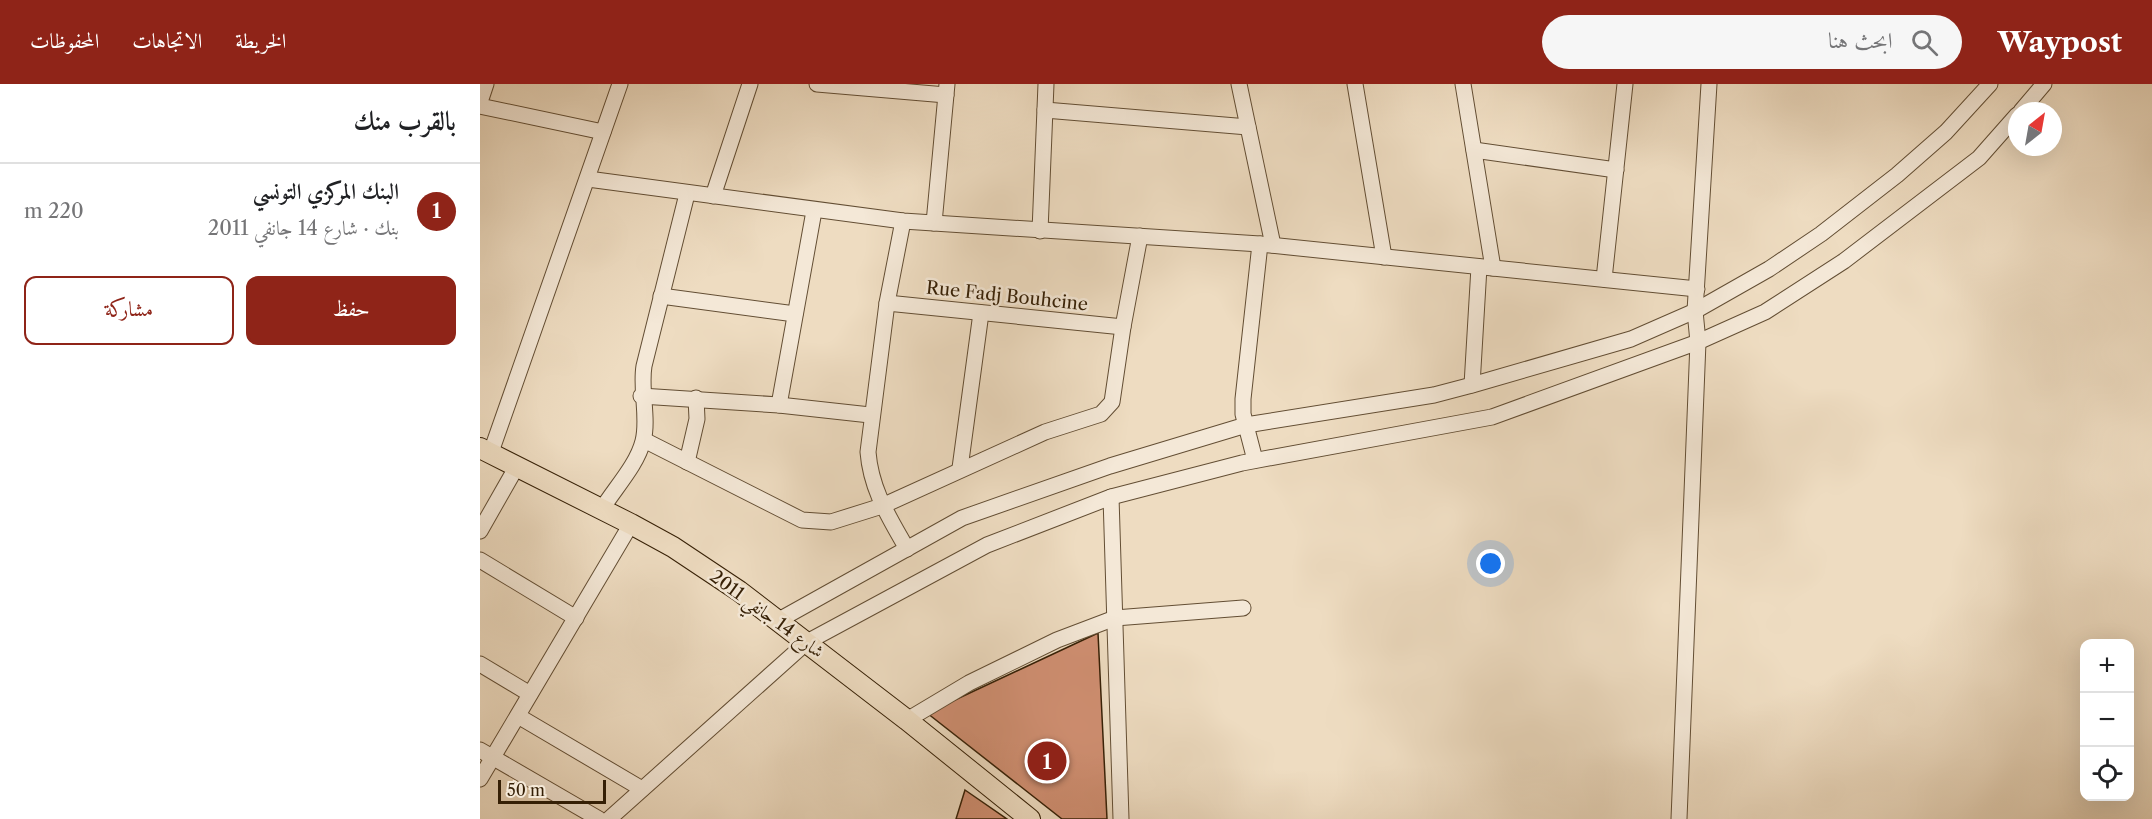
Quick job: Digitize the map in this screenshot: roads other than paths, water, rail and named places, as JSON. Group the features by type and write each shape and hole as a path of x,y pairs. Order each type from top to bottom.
{"main road":[{"name":"شارع 14 جانفي 2011","path":"486,450 602,508 673,547 779,620 908,720 1029,819"}],"street":[{"path":"486,84 480,104 603,132"},
{"path":"486,450 588,179 620,84"},
{"path":"713,196 750,84"},
{"path":"818,84 947,89 934,223"},
{"path":"1040,231 1046,84"},
{"path":"1239,84 1266,245 1243,399 1246,424 1255,460"},
{"path":"1354,84 1384,257"},
{"path":"1463,84 1474,150 1486,268 1472,385"},
{"path":"1604,279 1625,84"},
{"path":"1679,819 1698,342 1695,311 1709,84"},
{"path":"779,620 962,518 1110,466 1246,424 1434,395 1472,385 1631,339 1695,311 1769,269 1821,234 1897,175 1946,132 1990,84"},
{"path":"2029,102 2044,84"},
{"path":"1045,110 1248,128"},
{"path":"609,819 807,642 987,546 1111,497 1255,460 1492,417 1698,342 1765,312 1844,261 1979,158 2008,125"},
{"path":"1474,150 1616,170"},
{"path":"588,179 814,211 903,221 1266,245 1696,289"},
{"path":"602,508 644,440 641,396 644,366 687,194"},
{"path":"779,405 814,211"},
{"path":"903,221 887,303 870,415 869,473 882,506 907,549"},
{"path":"644,440 794,517 811,523 831,522 882,506 960,468 1045,432 1106,411 1112,402 1140,236"},
{"path":"662,296 795,314"},
{"name":"Rue Fadj Bouhcine","path":"887,303 1123,327"},
{"path":"960,468 981,313"},
{"path":"641,396 696,398 870,415"},
{"path":"687,462 697,419 696,398"},
{"path":"480,531 517,466"},
{"path":"1111,497 1121,819"},
{"path":"480,779 487,754 518,716 631,524"},
{"path":"480,560 576,618"},
{"path":"908,720 969,683 1057,640 1114,618 1243,608"},
{"path":"480,664 530,694"},
{"path":"518,716 642,789"},
{"path":"487,754 599,819"}],"place":[{"name":"البنك المركزي التونسي","path":"1047,761"}]}
